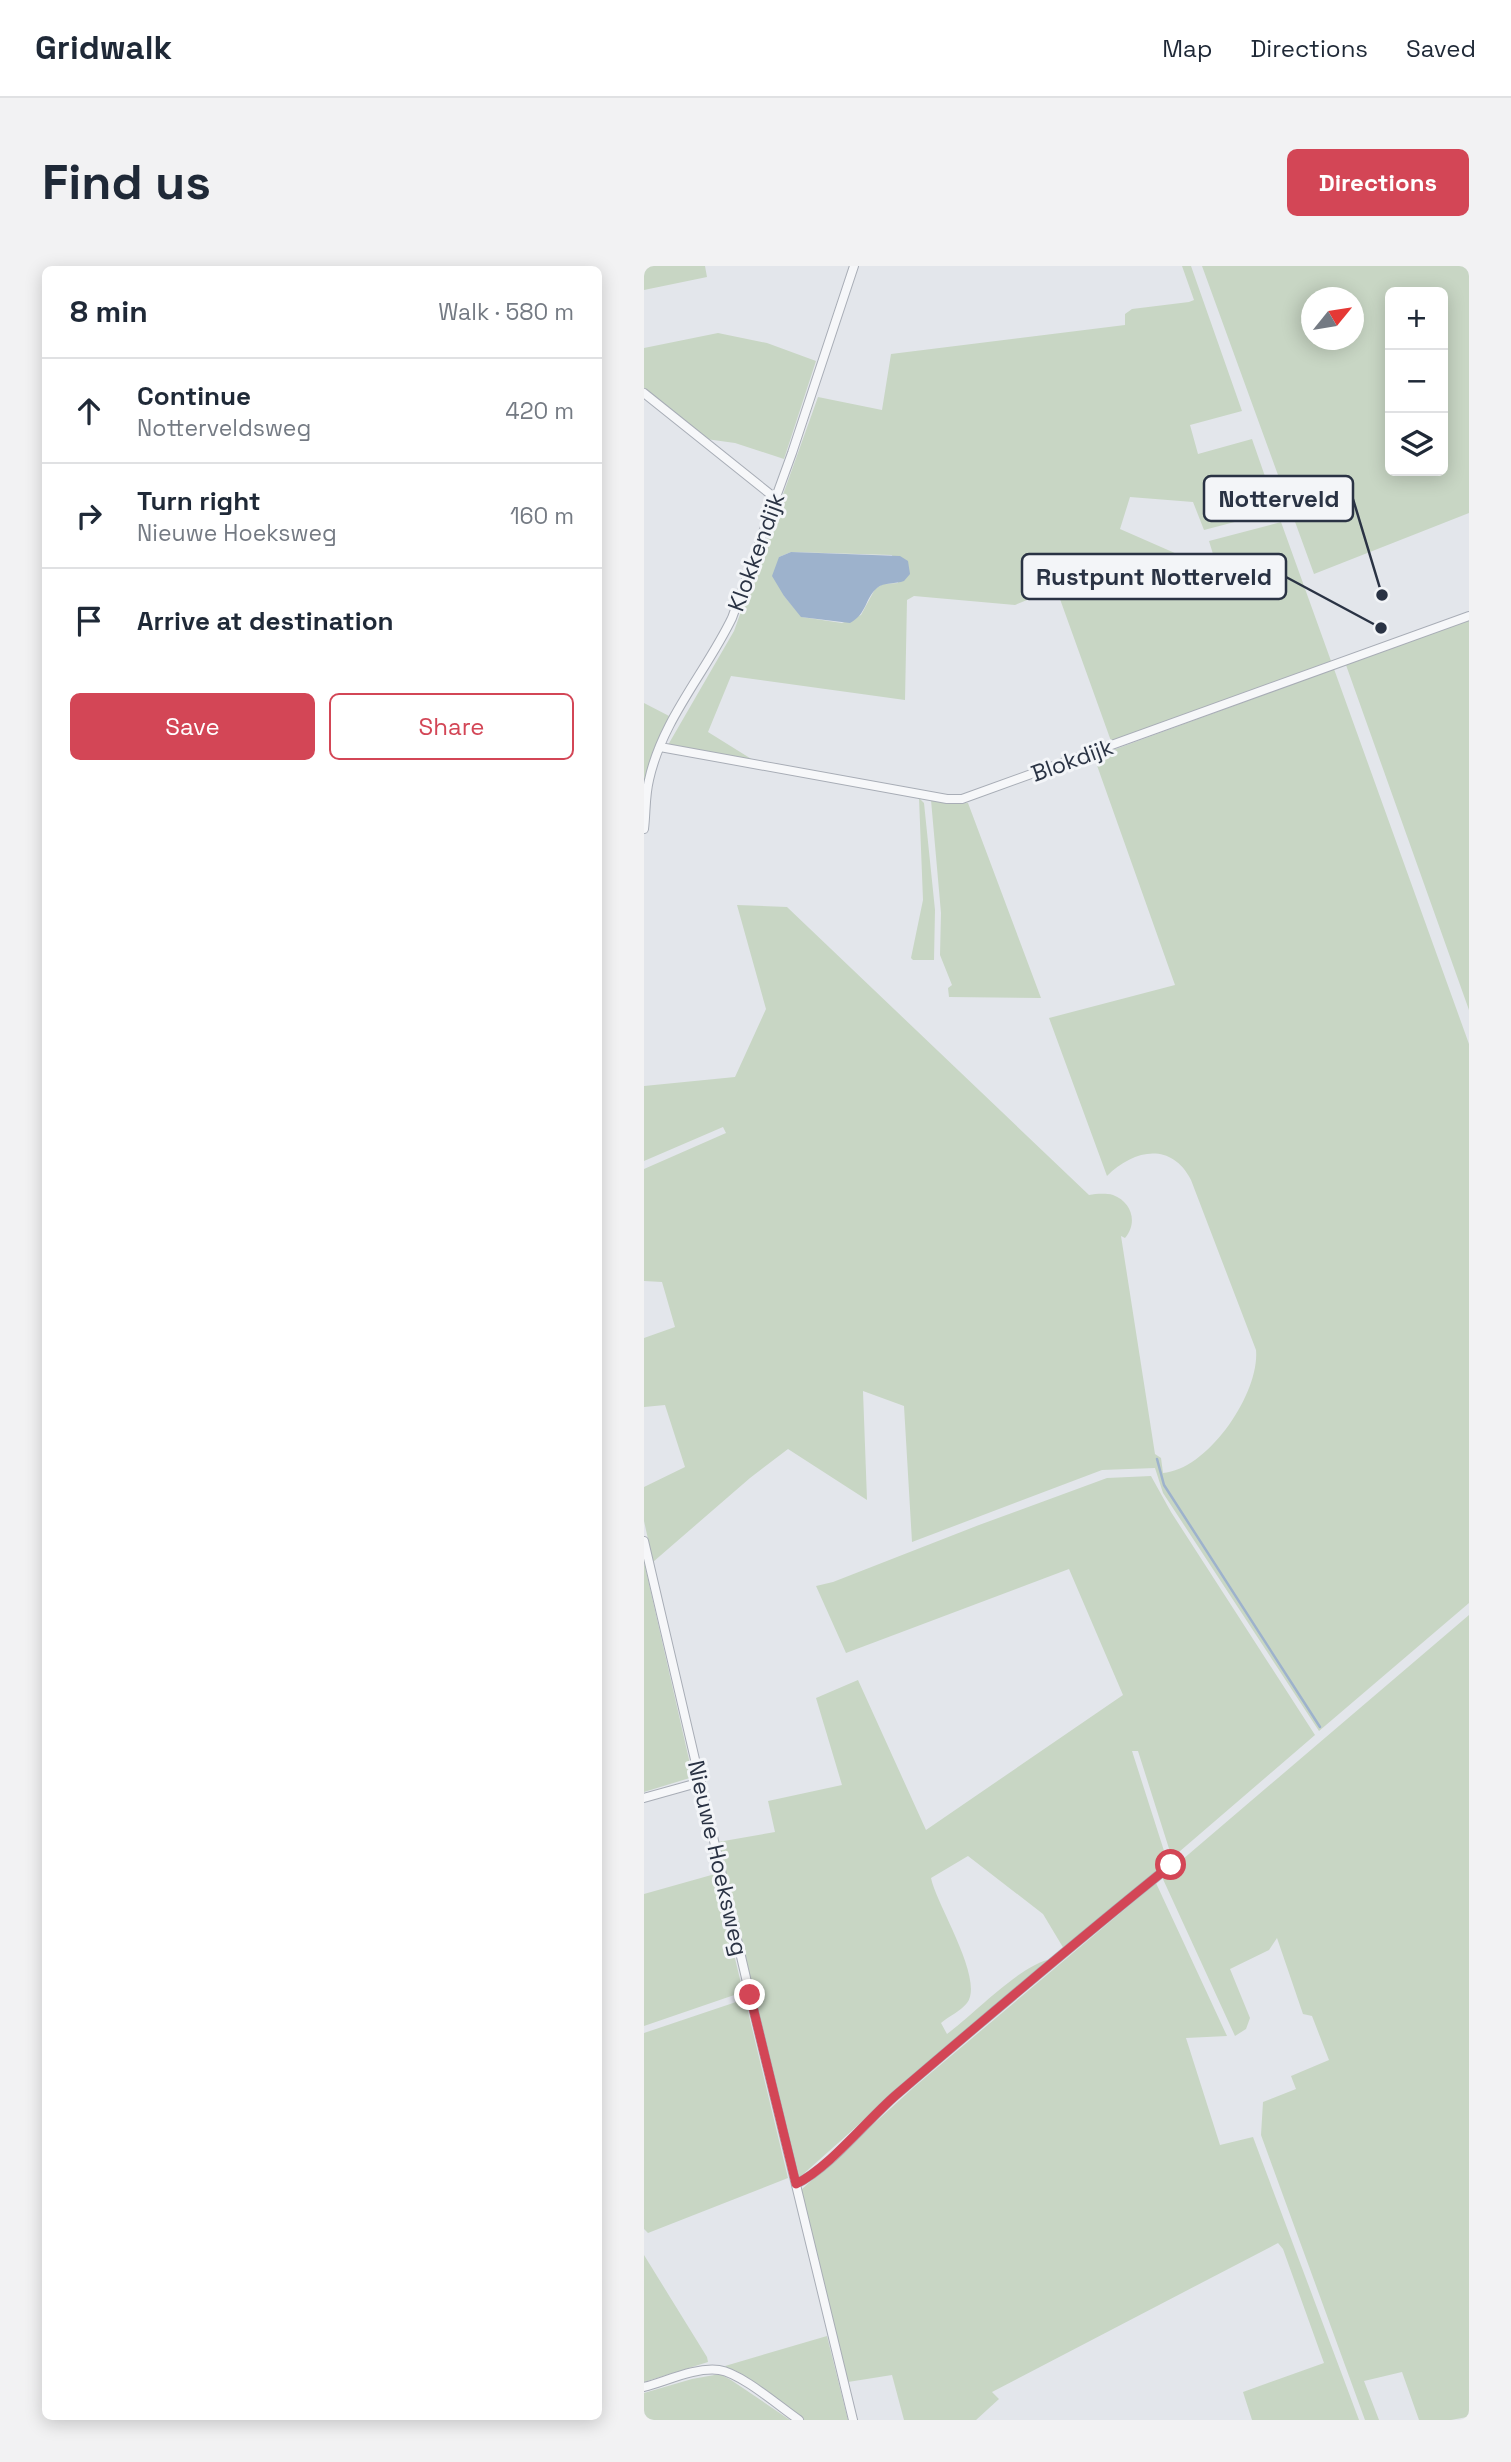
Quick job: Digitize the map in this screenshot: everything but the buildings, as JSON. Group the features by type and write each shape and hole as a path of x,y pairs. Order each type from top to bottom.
{"street":[{"name":"Klokkendijk","path":"644,829 649,780 660,747 696,678 732,618 854,266"},
{"path":"644,393 775,498"},
{"name":"Blokdijk","path":"660,747 947,799 962,799 1469,616"},
{"name":"Nieuwe Hoeksweg","path":"644,1541 853,2420"},
{"path":"644,1798 701,1782"},
{"path":"796,2184 819,2168 892,2099 1052,1962 1171,1865"},
{"path":"644,2387 702,2371 721,2370 737,2376 799,2420"}],"green space":[{"path":"644,266 705,266 707,277 644,290"},
{"path":"1182,266 1191,266 1242,411 1190,425 1198,454 1252,439 1277,511 1204,530 1193,502 1130,497 1120,529 1193,561 1213,554 1209,541 1281,522 1331,661 1111,741 1056,588 1015,605 914,596 907,600 905,700 731,676 708,732 753,760 668,745 734,631 818,397 882,410 891,354 1125,325 1125,314 1132,309 1194,300","holes":["791,552 892,555 898,583 883,584 875,589 861,615 842,623 802,617 784,596 779,557"]},
{"path":"1202,266 1469,266 1469,513 1314,574"},
{"path":"718,333 767,343 816,361 784,459 735,443 706,439 644,390 644,348"},
{"path":"1469,620 1469,1010 1346,665"},
{"path":"1334,669 1469,1044 1469,1603 1319,1731 1163,1493 1155,1468 1102,1470 912,1542 904,1406 863,1391 867,1500 788,1449 750,1478 653,1562 644,1521 644,1487 685,1467 665,1405 644,1407 644,1338 675,1327 662,1282 644,1281 644,1169 726,1133 723,1127 644,1161 644,1086 735,1077 766,1009 737,905 787,907 1089,1195 1113,1195 1129,1208 1131,1226 1125,1238 1121,1236 1155,1454 1161,1458 1163,1473 1180,1469 1197,1459 1228,1427 1249,1387 1255,1368 1256,1350 1191,1180 1173,1159 1151,1154 1128,1160 1107,1176 1049,1018 1175,985 1094,757"},
{"path":"644,703 671,717 649,764 644,797"},
{"path":"919,798 924,803 935,910 934,960 911,958 923,900"},
{"path":"931,800 950,804 968,803 1041,998 949,997 948,988 952,985 940,955 941,913"},
{"path":"1151,1476 1171,1512 1315,1735 1172,1858 1138,1751 1132,1751 1166,1863 1064,1949 1043,1914 968,1856 931,1878 970,1977 971,1992 967,2003 941,2023 947,2034 1012,1979 1052,1959 798,2177 718,1842 775,1832 768,1801 842,1785 816,1698 858,1680 926,1830 1123,1695 1069,1569 846,1653 816,1586 833,1582 1107,1478"},
{"path":"644,1562 693,1777 644,1792"},
{"path":"1469,1615 1469,2420 1467,2417 1419,2420 1402,2372 1364,2381 1379,2420 1365,2420 1261,2135 1263,2102 1296,2089 1291,2076 1329,2060 1312,2016 1303,2014 1277,1938 1269,1950 1230,1969 1250,2018 1246,2029 1235,2036 1162,1877"},
{"path":"715,1874 743,1992 644,2026 644,1894"},
{"path":"1156,1883 1227,2036 1186,2038 1220,2145 1253,2137 1359,2420 1252,2420 1243,2392 1324,2363 1283,2249 1278,2243 992,2392 999,2399 976,2420 904,2420 892,2375 848,2382 801,2190 913,2088"},
{"path":"745,1999 788,2178 648,2233 644,2229 644,2033"},
{"path":"644,2255 708,2362 644,2382"},
{"path":"827,2336 848,2420 804,2420 725,2366"},
{"path":"720,2374 790,2420 644,2420 644,2393"}],"water":[{"path":"791,552 900,556 908,561 910,574 904,581 877,588 860,615 850,623 801,617 772,576 779,557"}],"waterway":[{"path":"1157,1459 1164,1485 1320,1727"}],"place":[{"name":"Notterveld","path":"1382,595"},
{"name":"Rustpunt Notterveld","path":"1381,628"}],"route":[{"path":"750,1995 796,2184 819,2168 892,2099 1052,1962 1171,1865"}]}
